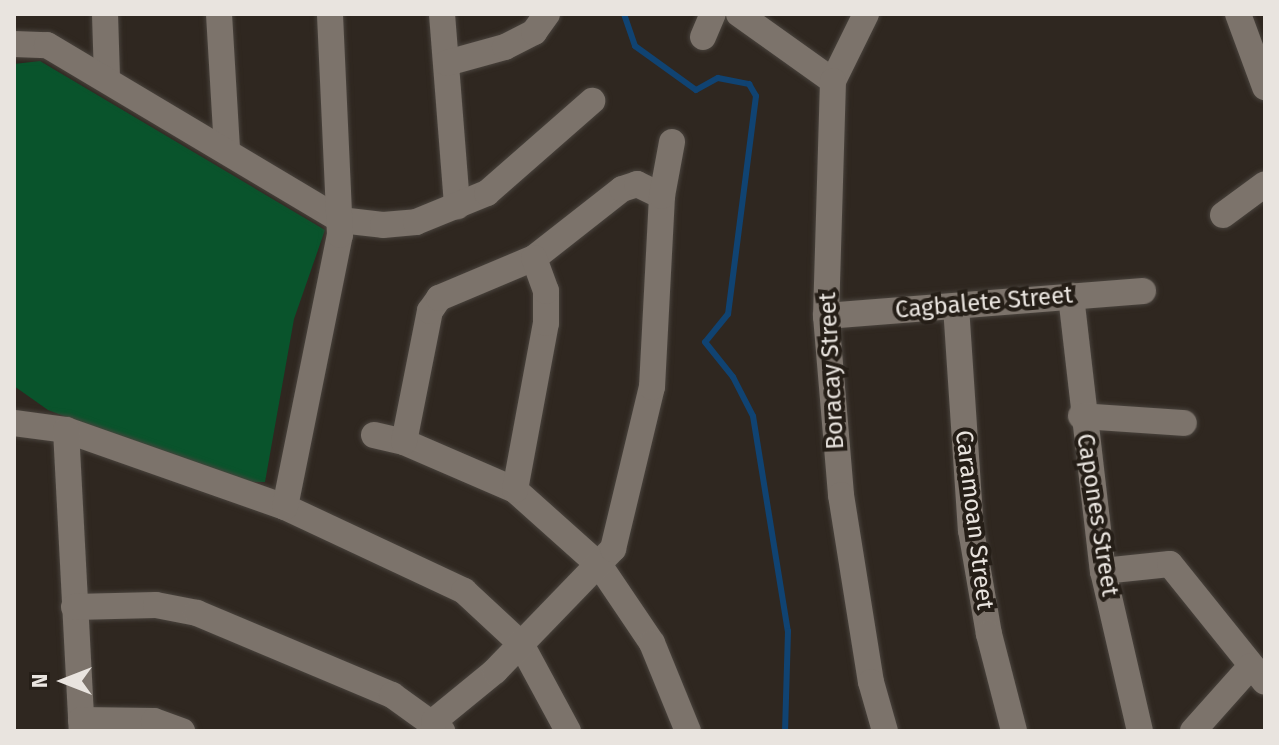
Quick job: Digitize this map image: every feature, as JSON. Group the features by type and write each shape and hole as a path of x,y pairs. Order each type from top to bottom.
{"street":[{"path":"105,14 107,77"},
{"path":"219,14 227,148"},
{"path":"285,507 340,220 330,14"},
{"path":"442,14 457,206"},
{"path":"447,63 505,47 534,32 547,14"},
{"path":"739,14 833,81"},
{"name":"Boracay Street","path":"866,14 833,81 826,316 841,495 871,682 885,731"},
{"path":"1239,14 1265,87"},
{"path":"14,44 47,45 107,77 340,220 416,222 487,193 592,101"},
{"path":"74,607 156,605 197,613 392,695 438,726 600,566 621,525 652,387 662,196 672,142"},
{"path":"404,442 430,311 454,290 534,258 622,189 637,184 662,196"},
{"path":"1223,215 1265,184"},
{"path":"515,490 546,323 546,291 534,258"},
{"name":"Cagbalete Street","path":"826,316 1143,291"},
{"name":"Capones Street","path":"1071,296 1081,416 1103,571 1140,731"},
{"name":"Caramoan Street","path":"956,306 971,530 989,634 1014,731"},
{"path":"1081,416 1184,423"},
{"path":"14,423 66,430 285,507 464,591 521,644 568,731"},
{"path":"66,430 81,725 154,721 182,731"},
{"path":"374,435 404,442 515,490 600,566 652,643 688,731"},
{"path":"1103,571 1170,564 1258,674 1193,731"}],"green space":[{"path":"40,61 325,230 294,319 265,482 235,482 48,410 14,386 14,64"}],"waterway":[{"path":"624,14 635,46 696,90 718,78 749,84 756,96 728,314 705,342 733,377 753,416 788,631 785,731"}]}
